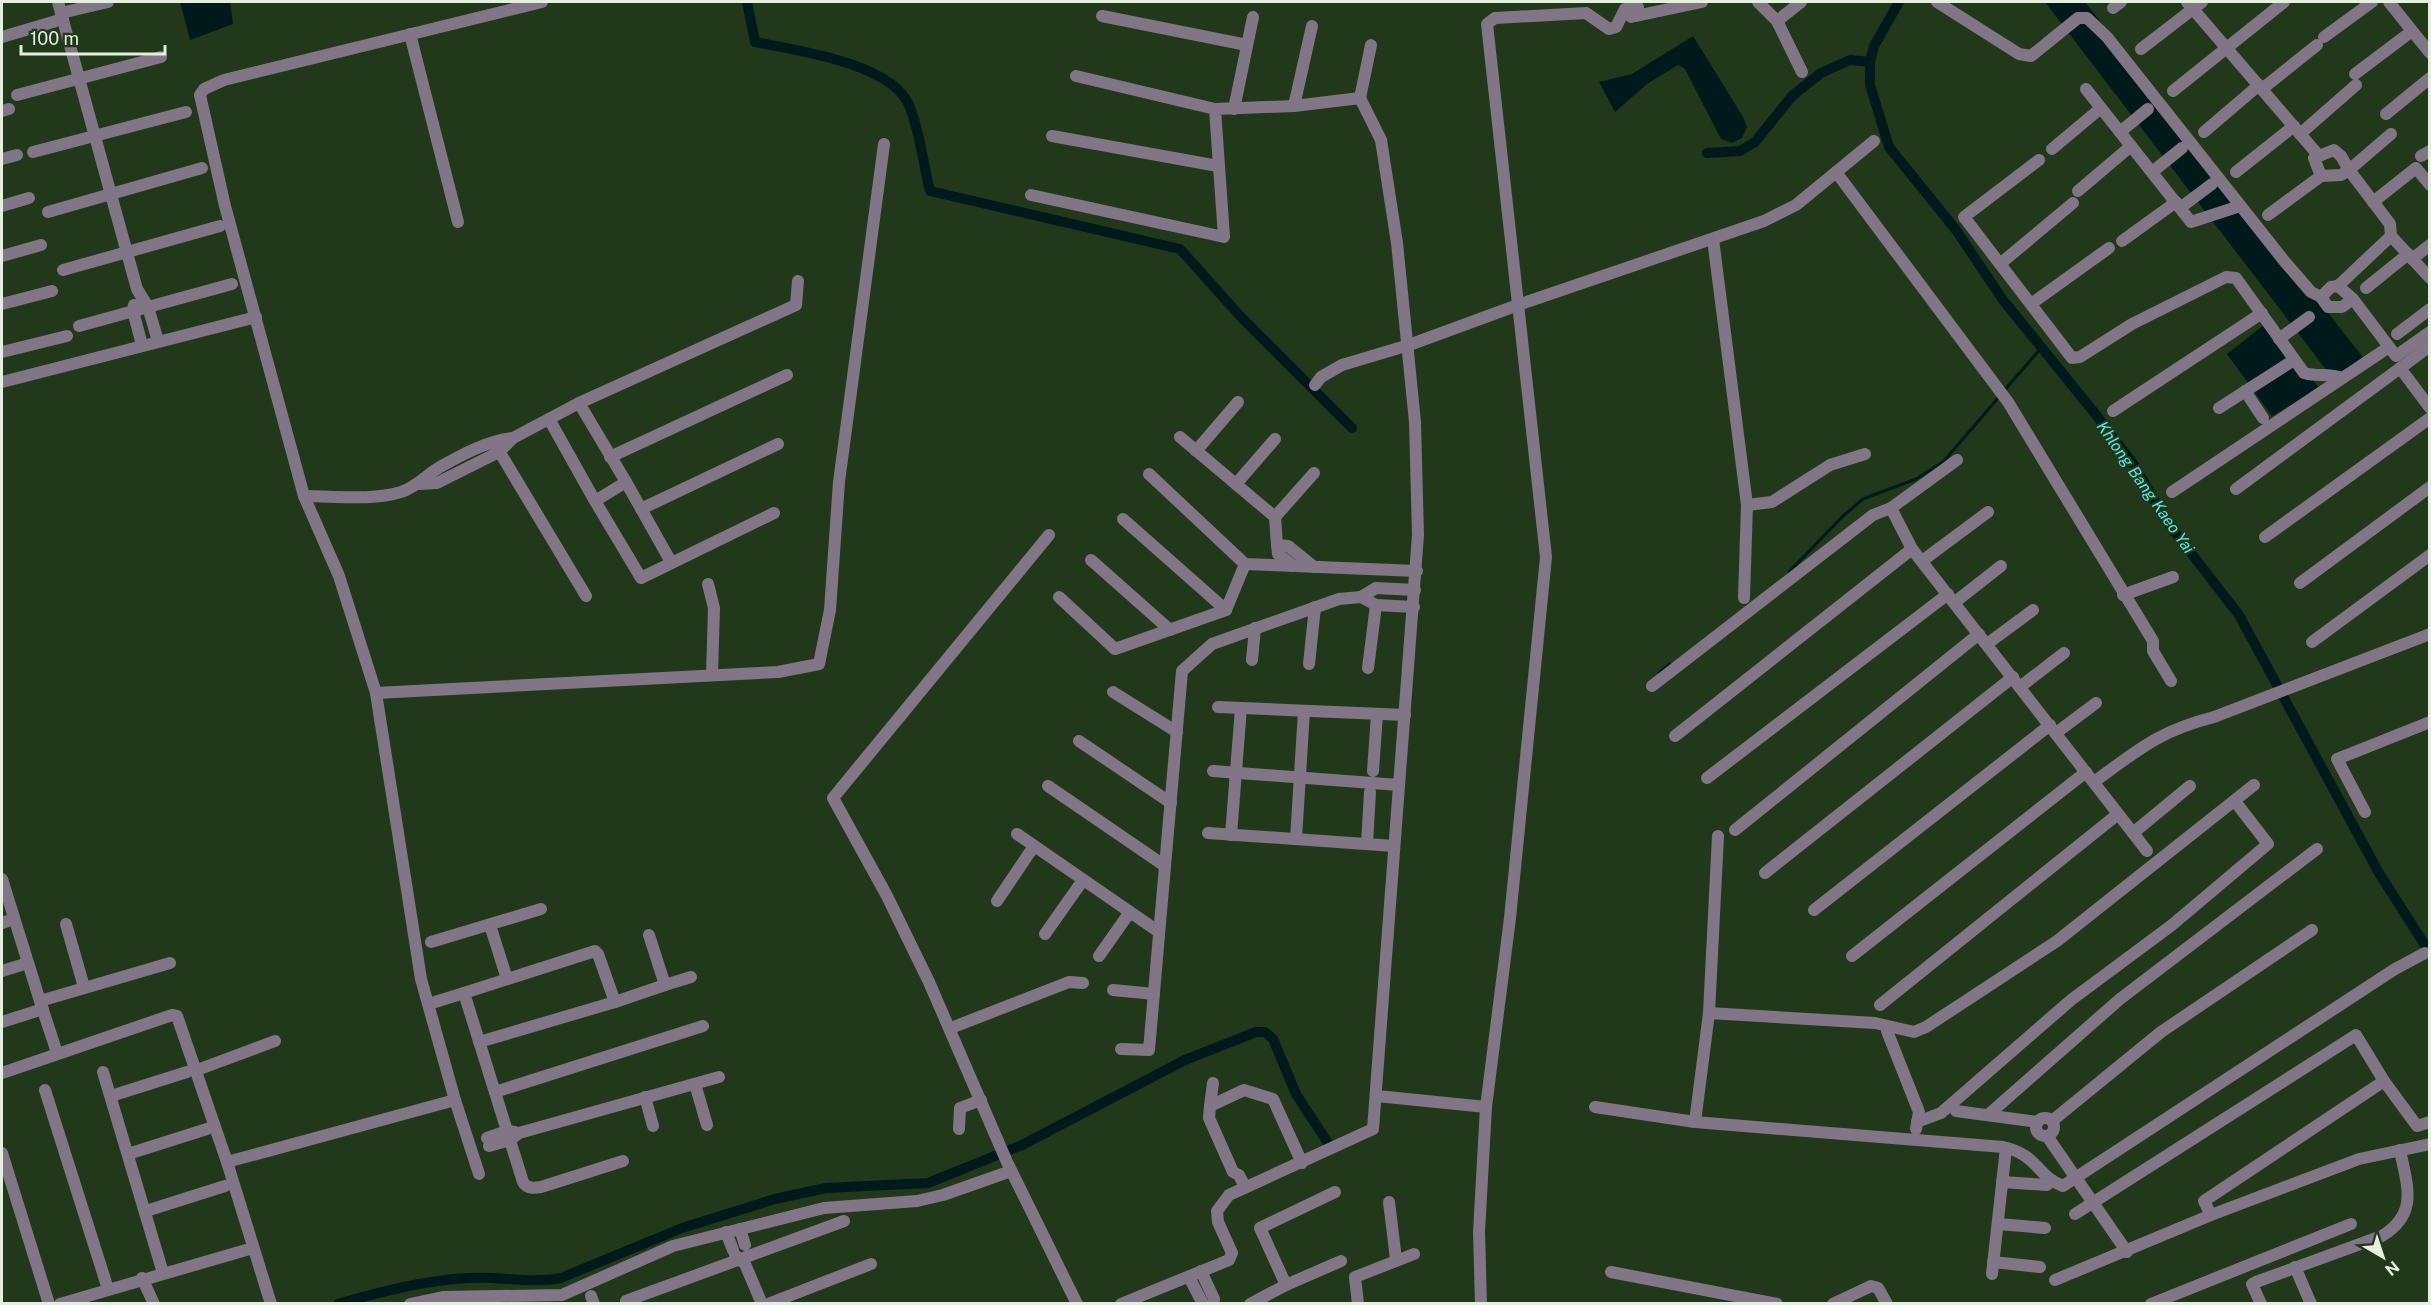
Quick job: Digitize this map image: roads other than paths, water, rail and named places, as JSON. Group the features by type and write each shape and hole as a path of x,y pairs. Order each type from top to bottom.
{"street":[{"path":"2,37 60,12 108,2"},
{"path":"479,1174 480,1144 455,1100 426,999 416,951 376,693 339,576 304,496 215,166 200,94 204,89 224,80 542,2"},
{"path":"1481,1304 1479,1232 1486,1107 1510,918 1545,578 1544,526 1487,24 1495,18 1586,13 1609,29 1616,27 1625,9 1635,12 1702,2"},
{"path":"1758,2 1777,21 1802,72"},
{"path":"1777,21 1801,2"},
{"path":"1937,2 2019,54 2031,56 2078,18 2087,18 2107,37 2311,292 2320,297 2328,307 2342,307 2353,299"},
{"path":"2173,91 2284,2"},
{"path":"2204,132 2372,2"},
{"path":"2389,2 2430,53"},
{"path":"2141,50 2194,4 2227,48 2319,156"},
{"path":"60,12 137,289 148,307 158,341"},
{"path":"1102,16 1247,45"},
{"path":"1234,109 1253,18"},
{"path":"1294,106 1312,26"},
{"path":"2236,172 2297,130 2412,31"},
{"path":"410,34 458,222"},
{"path":"1121,1304 1229,1260 1232,1253 1218,1222 1217,1211 1229,1195 1373,1129 1377,1096 1381,996 1417,571 1416,434 1409,345 1381,140 1360,98 1371,45"},
{"path":"16,95 161,57"},
{"path":"1076,76 1215,109 1294,106 1360,98"},
{"path":"2386,114 2430,78"},
{"path":"2086,89 2192,222 2240,206"},
{"path":"2052,149 2101,108"},
{"path":"1031,195 1224,237 1215,109"},
{"path":"2120,132 2148,109"},
{"path":"33,152 186,112"},
{"path":"2268,215 2321,176 2341,175 2349,170 2391,134"},
{"path":"1052,136 1218,166"},
{"path":"1315,385 1321,377 1342,365 1409,345 1518,304 1782,213 1874,141"},
{"path":"376,693 778,672 814,666 822,659 830,610 839,482 884,144"},
{"path":"2078,191 2131,146"},
{"path":"2152,172 2182,148"},
{"path":"2321,176 2314,158 2334,150 2341,156 2390,224 2391,236 2430,278"},
{"path":"2,159 17,155"},
{"path":"2039,160 1964,217 2072,357 2080,357 2132,324 2226,277 2236,278 2304,373 2319,377 2331,374 2342,378"},
{"path":"48,212 202,168"},
{"path":"2373,202 2416,168 2430,185"},
{"path":"1836,172 2008,402 2153,641 2154,654 2171,681"},
{"path":"2122,241 2212,184"},
{"path":"2,206 29,198"},
{"path":"2000,264 2073,203"},
{"path":"63,270 220,226"},
{"path":"2320,297 2331,287 2338,286 2391,236"},
{"path":"1713,238 1747,505 1744,598"},
{"path":"2,256 42,245"},
{"path":"2367,288 2410,256 2430,245"},
{"path":"2031,304 2109,248"},
{"path":"304,496 364,496 400,492 419,484 437,483 496,446 579,403 796,305 798,281"},
{"path":"79,326 232,284"},
{"path":"2338,286 2353,299 2396,356 2430,332"},
{"path":"137,289 133,311 142,345"},
{"path":"2,304 52,291"},
{"path":"2397,334 2430,309"},
{"path":"2113,411 2262,313"},
{"path":"2,382 256,317"},
{"path":"2279,339 2309,317"},
{"path":"2,352 67,336"},
{"path":"2236,489 2430,346"},
{"path":"2172,492 2389,347"},
{"path":"2219,408 2294,360"},
{"path":"2400,368 2430,408"},
{"path":"610,457 787,375"},
{"path":"2245,391 2263,418"},
{"path":"1196,451 1238,402"},
{"path":"579,403 671,562"},
{"path":"2265,537 2430,418"},
{"path":"549,419 641,578 774,513"},
{"path":"1180,437 1275,517"},
{"path":"1236,484 1275,439"},
{"path":"641,508 778,444"},
{"path":"496,446 586,596"},
{"path":"1747,505 1772,502 1830,465 1865,454"},
{"path":"1652,686 1873,515 1891,508 1957,460"},
{"path":"1293,566 1278,554 1275,517 1314,473"},
{"path":"1149,474 1245,564 1417,571"},
{"path":"595,501 626,482"},
{"path":"2300,583 2430,487"},
{"path":"1891,508 1912,549 2146,851"},
{"path":"1922,561 1988,512"},
{"path":"1123,519 1226,610"},
{"path":"1049,534 833,798 887,896 951,1028 1007,1161 1077,1304"},
{"path":"1277,545 1288,546 1314,567"},
{"path":"1675,736 1912,549"},
{"path":"2312,642 2430,555"},
{"path":"1091,560 1170,630"},
{"path":"1059,597 1114,649 1226,610 1245,564"},
{"path":"1707,778 1951,598 2001,566"},
{"path":"2123,595 2173,577"},
{"path":"708,584 714,608 712,675"},
{"path":"1121,1049 1149,1050 1182,671 1212,644 1315,607 1339,599 1361,597 1376,588 1415,590"},
{"path":"1361,597 1376,605 1414,607"},
{"path":"1368,668 1376,605"},
{"path":"1309,664 1315,607"},
{"path":"1735,830 1983,639 2033,610"},
{"path":"1252,660 1255,628"},
{"path":"2094,782 2154,738 2181,725 2214,717 2429,635"},
{"path":"1765,873 2017,682 2064,653"},
{"path":"1113,692 1177,732"},
{"path":"1814,910 2053,729 2096,703"},
{"path":"1218,707 1405,715"},
{"path":"1231,835 1241,708"},
{"path":"1296,839 1304,711"},
{"path":"1373,771 1377,714"},
{"path":"2365,812 2337,759 2430,722"},
{"path":"1079,741 1171,802"},
{"path":"1213,771 1399,785"},
{"path":"1852,956 2086,772"},
{"path":"1709,1013 1875,1023 1914,1032 1926,1027 2057,940 2254,785"},
{"path":"1047,786 1165,866"},
{"path":"2133,833 2190,786"},
{"path":"1366,844 1370,792"},
{"path":"1917,1122 1941,1113 2071,1000 2172,925 2268,844 2237,804"},
{"path":"1880,1005 2118,814"},
{"path":"1208,833 1394,846"},
{"path":"1017,834 1159,932"},
{"path":"1695,1122 1709,1013 1718,836"},
{"path":"998,901 1034,846"},
{"path":"1988,1115 2120,999 2317,849"},
{"path":"2,879 8,921 28,963 57,1053"},
{"path":"1045,934 1083,880"},
{"path":"431,942 541,909"},
{"path":"1100,956 1130,912"},
{"path":"66,924 84,987"},
{"path":"490,925 507,979"},
{"path":"2052,1121 2161,1032 2312,930"},
{"path":"649,935 664,986"},
{"path":"435,1002 595,951 602,957 615,1002"},
{"path":"1594,1107 1695,1122 2006,1148 2031,1158 2051,1181 2063,1186 2395,969 2425,953"},
{"path":"2,971 28,963"},
{"path":"2,1022 84,987 170,963"},
{"path":"479,1042 691,977"},
{"path":"951,1028 1069,982 1083,983"},
{"path":"1113,990 1154,994"},
{"path":"464,993 495,1092 512,1135 523,1182 532,1188 623,1161"},
{"path":"2,1073 172,1015 180,1020 192,1071 227,1162 271,1304"},
{"path":"495,1092 703,1026"},
{"path":"1887,1031 1919,1112 1914,1139"},
{"path":"2075,1214 2356,1035 2384,1081 2417,1126 2430,1122"},
{"path":"111,1096 192,1071 275,1041"},
{"path":"103,1072 163,1273"},
{"path":"480,1144 719,1077"},
{"path":"2211,1215 2204,1200 2384,1081"},
{"path":"695,1083 707,1125"},
{"path":"1213,1083 1209,1118 1233,1172 1229,1195"},
{"path":"45,1090 108,1289"},
{"path":"1210,1106 1244,1090 1273,1100 1302,1163"},
{"path":"1377,1096 1486,1107"},
{"path":"645,1097 653,1126"},
{"path":"227,1162 455,1100"},
{"path":"959,1129 960,1108 981,1100"},
{"path":"1956,1111 2038,1122 2046,1118 2052,1121"},
{"path":"2038,1122 2037,1131 2041,1136 2047,1136 2054,1131 2052,1121"},
{"path":"128,1154 207,1129"},
{"path":"2047,1136 2091,1203 2127,1252"},
{"path":"2055,1280 2127,1252 2211,1215 2359,1159 2430,1144"},
{"path":"2006,1148 1993,1268 2040,1267"},
{"path":"2261,1304 2252,1284 2382,1236 2395,1228 2408,1206 2400,1150"},
{"path":"2,1153 50,1304"},
{"path":"410,1304 443,1297 562,1295 673,1246 824,1208 917,1201 943,1195 1007,1161"},
{"path":"1233,1172 1239,1174 1245,1187"},
{"path":"2002,1182 2047,1185"},
{"path":"146,1211 225,1186"},
{"path":"1287,1285 1260,1228 1335,1192"},
{"path":"1389,1202 1396,1259"},
{"path":"626,1301 742,1254 844,1221"},
{"path":"1998,1224 2045,1228"},
{"path":"2151,1304 2351,1224"},
{"path":"740,1228 742,1254"},
{"path":"726,1232 742,1254 762,1304"},
{"path":"60,1304 84,1300 142,1278 253,1248"},
{"path":"1358,1304 1355,1277 1396,1259 1414,1254"},
{"path":"1250,1304 1341,1260"},
{"path":"768,1304 871,1264"},
{"path":"2295,1267 2311,1304"},
{"path":"1201,1271 1213,1304"},
{"path":"1611,1272 1777,1304"},
{"path":"1189,1277 1203,1304"},
{"path":"142,1278 154,1304"},
{"path":"1833,1304 1871,1287 1878,1288 1887,1304"}],"water":[{"path":"180,2 230,2 233,24 190,40"},
{"path":"2045,2 2085,2 2365,360 2334,380"},
{"path":"1693,36 1747,127 1742,138 1732,143 1721,139 1685,69 1678,65 1647,84 1615,112 1599,82 1632,74"},
{"path":"2269,321 2319,388 2272,416 2227,354"}],"waterway":[{"path":"747,2 755,42 817,54 840,61 883,79 899,91 913,115 930,191 1180,249 1241,317 1352,428"},
{"name":"Khlong Bang Kaeo Yai","path":"1899,2 1874,46 1870,62 1870,85 1889,147 1956,230 2003,300 2134,465 2167,522 2239,615 2379,873 2430,953"},
{"path":"1707,153 1740,151 1755,142 1792,96 1821,73 1850,60 1870,62"},
{"path":"2003,392 2041,348"},
{"path":"1789,572 1843,516 1863,499 1916,479 1943,462 1999,397"},
{"path":"1659,673 1670,664"},
{"path":"338,1304 403,1287 452,1279 550,1280 561,1278 682,1228 775,1199 826,1188 928,1183 1022,1145 1185,1060 1256,1032 1265,1032 1273,1039 1296,1094 1328,1143"}]}
